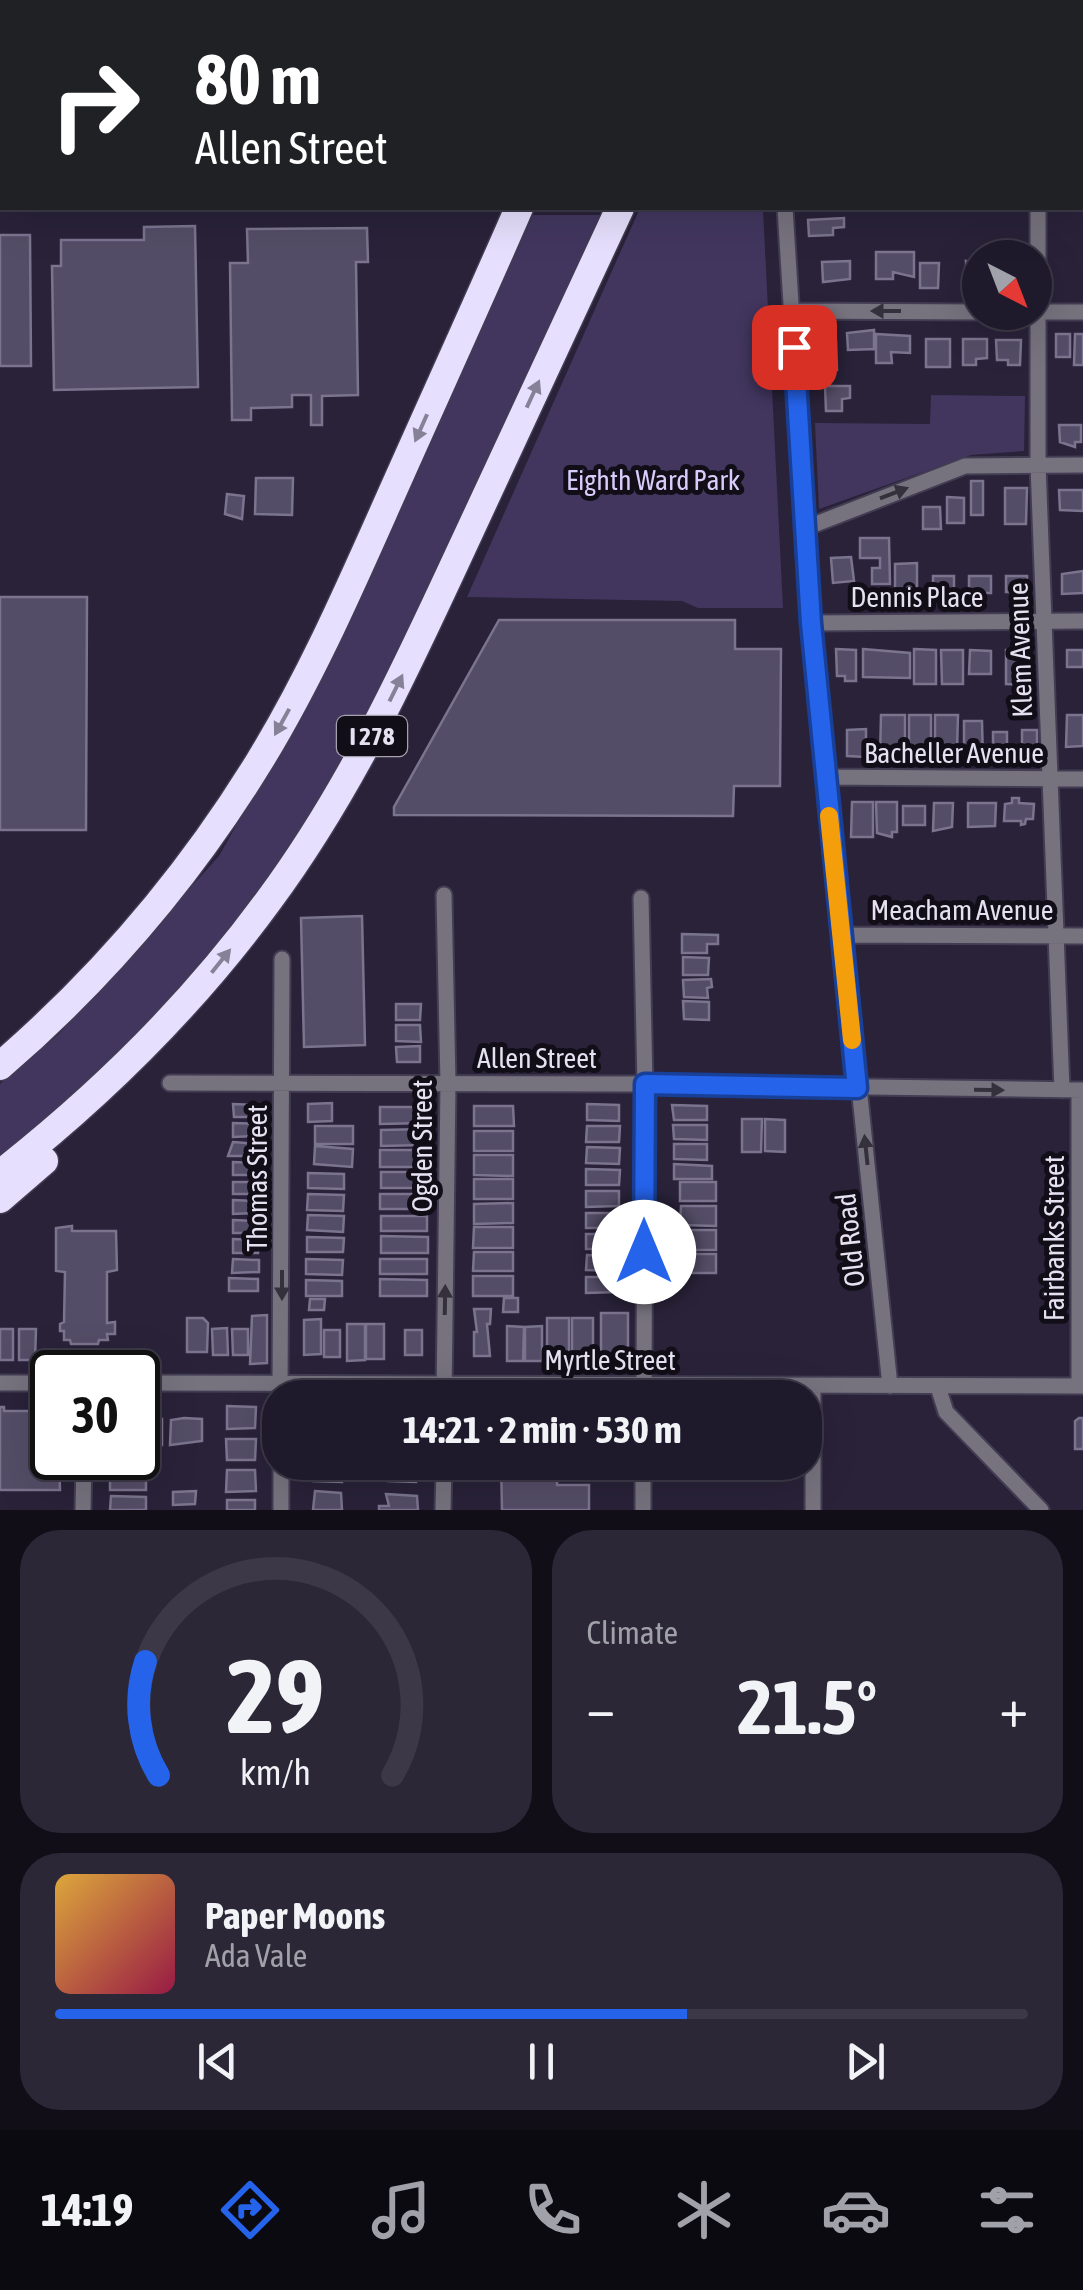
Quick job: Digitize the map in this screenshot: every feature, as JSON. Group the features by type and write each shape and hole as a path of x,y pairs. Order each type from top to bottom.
{"highway":[{"path":"0,1066 142,924 204,844 260,761 292,706 354,580 518,210"},
{"name":"I 278","path":"0,1174 91,1098 192,997 285,878 366,746 412,657 619,210"},
{"path":"0,1039 92,978"},
{"path":"0,1199 124,1085 192,997"}],"street":[{"name":"Old Road","path":"785,210 811,623 890,1386"},
{"name":"Klem Avenue","path":"1037,240 1038,210"},
{"path":"792,310 962,312"},
{"path":"1052,312 1083,312"},
{"name":"Klem Avenue","path":"1036,330 1056,936 1075,1090"},
{"path":"803,529 965,466 1083,465"},
{"name":"Dennis Place","path":"811,623 1083,622"},
{"name":"Bacheller Avenue","path":"825,777 1083,779"},
{"name":"Ogden Street","path":"444,896 448,1083 444,1380"},
{"path":"640,898 645,1084 644,1380"},
{"name":"Meacham Avenue","path":"841,934 1083,936"},
{"name":"Thomas Street","path":"280,1380 282,959"},
{"name":"Allen Street","path":"170,1083 1075,1090"},
{"name":"Fairbanks Street","path":"1075,1090 1081,1386"},
{"path":"0,1382 30,1382"},
{"name":"Myrtle Street","path":"160,1384 262,1389"},
{"name":"Myrtle Street","path":"822,1386 1081,1386"},
{"path":"938,1387 946,1412 1040,1510"},
{"path":"83,1510 84,1480"},
{"path":"281,1480 281,1510"},
{"path":"443,1510 444,1480"},
{"path":"643,1510 644,1480"},
{"path":"813,1480 813,1510"}],"green space":[{"name":"Eighth Ward Park","path":"639,210 763,210 783,608 698,608 682,601 467,597"},
{"path":"533,215 600,215 375,704 282,861 200,974 99,1076 0,1160 0,1084 59,1034 219,856 336,650"},
{"path":"931,395 1025,396 1024,451 971,455 819,509 815,423 930,424"}],"building":[{"path":"844,218 844,227 833,228 833,235 809,236 808,220"},
{"path":"195,226 198,387 54,390 52,266 61,266 61,240 144,240 144,227"},
{"path":"367,228 368,262 356,262 358,395 322,396 322,425 311,425 311,395 292,395 292,407 251,408 251,420 232,420 230,263 248,263 247,229"},
{"path":"0,235 30,235 31,366 0,366"},
{"path":"876,252 914,252 914,277 893,272 893,279 876,279"},
{"path":"850,261 850,279 823,282 822,262"},
{"path":"920,263 939,263 938,288 920,288"},
{"path":"874,330 874,349 848,350 847,333"},
{"path":"876,334 910,336 910,353 891,352 892,363 876,363"},
{"path":"1056,334 1070,334 1070,357 1056,357"},
{"path":"1075,334 1083,334 1083,365 1074,365"},
{"path":"926,339 950,339 950,367 926,367"},
{"path":"963,339 987,339 987,358 976,359 976,365 963,365"},
{"path":"815,340 836,340 837,370 816,371"},
{"path":"996,340 1021,340 1020,365 997,360"},
{"path":"825,386 850,386 850,398 842,399 842,411 826,411"},
{"path":"1059,425 1081,425 1081,442 1075,442 1075,447 1060,442"},
{"path":"256,478 293,478 292,515 255,514"},
{"path":"971,481 983,481 983,515 971,515"},
{"path":"1005,488 1027,488 1026,524 1005,524"},
{"path":"1059,490 1083,490 1083,511 1060,510"},
{"path":"227,494 244,496 242,519 225,514"},
{"path":"947,497 964,498 964,523 947,523"},
{"path":"923,507 940,507 941,529 923,529"},
{"path":"860,538 889,538 890,584 872,584 872,568 880,568 880,558 860,558"},
{"path":"851,557 854,581 833,583 831,558"},
{"path":"917,563 917,593 895,593 895,564"},
{"path":"1083,571 1083,593 1062,594 1062,574"},
{"path":"933,576 954,576 954,592 933,593"},
{"path":"969,576 991,576 991,593 969,593"},
{"path":"1006,576 1027,576 1027,592 1006,592"},
{"path":"0,597 87,597 86,830 0,830"},
{"path":"499,620 735,620 735,649 781,649 780,786 734,786 733,816 394,815 394,807"},
{"path":"836,649 856,650 856,681 837,676"},
{"path":"863,649 910,653 910,678 863,677"},
{"path":"914,649 936,650 936,684 914,684"},
{"path":"941,650 963,650 963,684 942,684"},
{"path":"970,650 991,651 991,674 969,674"},
{"path":"1006,650 1028,650 1027,685 1006,684"},
{"path":"1067,650 1083,650 1083,667 1067,667"},
{"path":"881,715 905,715 905,757 880,757"},
{"path":"909,715 931,715 931,750 909,749"},
{"path":"935,715 958,715 957,750 935,749"},
{"path":"1067,715 1083,715 1083,746 1066,747"},
{"path":"964,721 982,721 983,760 964,761"},
{"path":"866,729 866,757 847,756 847,730"},
{"path":"1022,730 1037,730 1037,763 1022,763"},
{"path":"993,732 1007,732 1007,760 993,760"},
{"path":"1012,798 1034,804 1033,819 1026,819 1021,825 1021,821 1004,821 1005,804 1012,803"},
{"path":"852,802 873,802 873,837 851,837"},
{"path":"876,802 897,802 897,832 892,832 892,837 877,833"},
{"path":"934,803 953,803 952,827 933,831"},
{"path":"968,803 996,803 995,826 968,827"},
{"path":"903,806 925,806 925,825 903,825"},
{"path":"362,916 365,1045 304,1047 301,918"},
{"path":"682,934 718,935 718,944 707,944 707,953 682,953"},
{"path":"683,957 709,958 708,975 683,975"},
{"path":"711,979 708,998 684,997 683,980"},
{"path":"683,1001 709,1002 709,1020 684,1019"},
{"path":"396,1004 421,1004 420,1020 396,1020"},
{"path":"396,1025 420,1025 421,1042 396,1041"},
{"path":"420,1046 420,1062 397,1062 396,1047"},
{"path":"332,1103 332,1121 308,1122 308,1104"},
{"path":"233,1104 259,1105 259,1117 234,1117"},
{"path":"587,1104 619,1105 619,1121 587,1120"},
{"path":"672,1105 707,1106 707,1120 674,1120"},
{"path":"474,1106 513,1106 514,1126 474,1126"},
{"path":"380,1107 426,1107 426,1123 380,1124"},
{"path":"742,1119 762,1119 761,1152 742,1152"},
{"path":"765,1119 785,1120 785,1152 765,1151"},
{"path":"233,1123 260,1124 259,1136 233,1137"},
{"path":"673,1125 707,1125 707,1140 674,1139"},
{"path":"315,1126 353,1126 353,1144 315,1144"},
{"path":"587,1126 620,1126 619,1142 586,1142"},
{"path":"426,1129 426,1145 381,1146 381,1130"},
{"path":"474,1131 513,1131 513,1151 474,1151"},
{"path":"233,1142 259,1144 259,1156 228,1156"},
{"path":"674,1144 707,1144 707,1160 674,1159"},
{"path":"315,1146 353,1149 352,1167 314,1164"},
{"path":"587,1147 620,1148 619,1164 586,1163"},
{"path":"380,1150 426,1150 426,1167 380,1167"},
{"path":"474,1155 513,1155 513,1176 474,1175"},
{"path":"233,1162 259,1163 259,1175 233,1175"},
{"path":"674,1164 712,1166 712,1179 674,1179"},
{"path":"586,1169 620,1170 619,1185 586,1185"},
{"path":"381,1172 427,1172 427,1188 381,1188"},
{"path":"308,1173 344,1174 344,1189 308,1188"},
{"path":"474,1179 513,1179 513,1199 474,1199"},
{"path":"233,1182 259,1182 259,1194 233,1194"},
{"path":"680,1182 716,1182 716,1201 680,1201"},
{"path":"586,1191 619,1191 619,1206 586,1207"},
{"path":"308,1194 344,1195 343,1211 307,1210"},
{"path":"380,1194 427,1194 427,1209 380,1209"},
{"path":"233,1200 259,1201 259,1213 233,1214"},
{"path":"513,1203 513,1223 474,1224 474,1204"},
{"path":"681,1206 716,1206 716,1226 680,1225"},
{"path":"586,1213 619,1213 619,1228 586,1228"},
{"path":"308,1215 344,1216 343,1232 307,1230"},
{"path":"381,1216 427,1216 427,1231 381,1231"},
{"path":"233,1220 259,1221 259,1233 233,1233"},
{"path":"72,1226 72,1231 116,1231 117,1270 107,1272 107,1323 115,1322 115,1334 107,1334 108,1340 99,1340 98,1344 71,1344 64,1340 64,1331 60,1331 64,1322 65,1272 56,1271 56,1228"},
{"path":"474,1227 513,1227 513,1248 473,1248"},
{"path":"680,1230 716,1230 716,1250 680,1250"},
{"path":"586,1234 619,1234 619,1249 586,1249"},
{"path":"381,1236 428,1237 428,1253 381,1253"},
{"path":"307,1237 344,1238 343,1252 307,1252"},
{"path":"233,1239 259,1240 258,1253 233,1253"},
{"path":"474,1252 513,1252 513,1271 473,1271"},
{"path":"680,1254 716,1254 716,1273 680,1273"},
{"path":"587,1255 619,1256 619,1271 586,1270"},
{"path":"233,1259 259,1260 259,1272 232,1273"},
{"path":"306,1259 343,1260 342,1275 306,1274"},
{"path":"380,1259 427,1259 427,1274 380,1274"},
{"path":"473,1276 513,1276 513,1296 473,1296"},
{"path":"586,1277 618,1277 618,1292 586,1293"},
{"path":"229,1278 258,1279 258,1291 229,1291"},
{"path":"380,1279 427,1280 427,1296 380,1296"},
{"path":"306,1280 342,1281 342,1296 306,1296"},
{"path":"504,1298 518,1298 518,1312 503,1312"},
{"path":"310,1299 325,1299 324,1310 309,1310"},
{"path":"474,1309 491,1309 487,1324 490,1356 474,1356"},
{"path":"601,1313 628,1313 628,1365 601,1365"},
{"path":"267,1315 267,1363 250,1364 252,1316"},
{"path":"187,1318 203,1318 208,1323 207,1352 187,1352"},
{"path":"547,1318 569,1318 569,1356 547,1356"},
{"path":"572,1318 593,1318 593,1356 572,1356"},
{"path":"321,1319 321,1354 304,1355 304,1320"},
{"path":"347,1324 365,1324 365,1360 347,1361"},
{"path":"366,1324 384,1324 384,1359 366,1359"},
{"path":"507,1326 524,1327 523,1361 507,1361"},
{"path":"542,1326 542,1361 525,1361 525,1327"},
{"path":"227,1328 228,1355 213,1355 212,1329"},
{"path":"0,1329 13,1329 13,1360 0,1360"},
{"path":"19,1329 36,1329 35,1350 30,1350 30,1360 19,1360"},
{"path":"232,1329 248,1329 248,1355 233,1355"},
{"path":"324,1330 340,1330 340,1357 324,1357"},
{"path":"405,1330 422,1330 422,1355 405,1355"},
{"path":"227,1406 256,1407 255,1428 227,1429"},
{"path":"0,1407 4,1411 30,1411 30,1480 60,1480 60,1490 0,1490"},
{"path":"1083,1418 1083,1449 1075,1449 1075,1421"},
{"path":"202,1419 202,1441 170,1445 171,1420"},
{"path":"226,1439 256,1439 255,1460 227,1460"},
{"path":"227,1470 255,1470 256,1491 226,1492"},
{"path":"110,1480 146,1480 146,1490 110,1490"},
{"path":"501,1480 557,1480 557,1485 589,1485 589,1510 502,1510"},
{"path":"196,1491 195,1504 173,1505 173,1492"},
{"path":"315,1491 341,1493 342,1510 313,1510"},
{"path":"386,1494 417,1496 418,1510 379,1510 379,1506 389,1506"},
{"path":"111,1496 146,1497 146,1510 110,1510"},
{"path":"227,1500 255,1500 255,1510 227,1510"}],"slow traffic":[{"path":"829,816 852,1040"}],"route":[{"path":"644,1252 645,1084 857,1088 803,529 794,347"}]}
